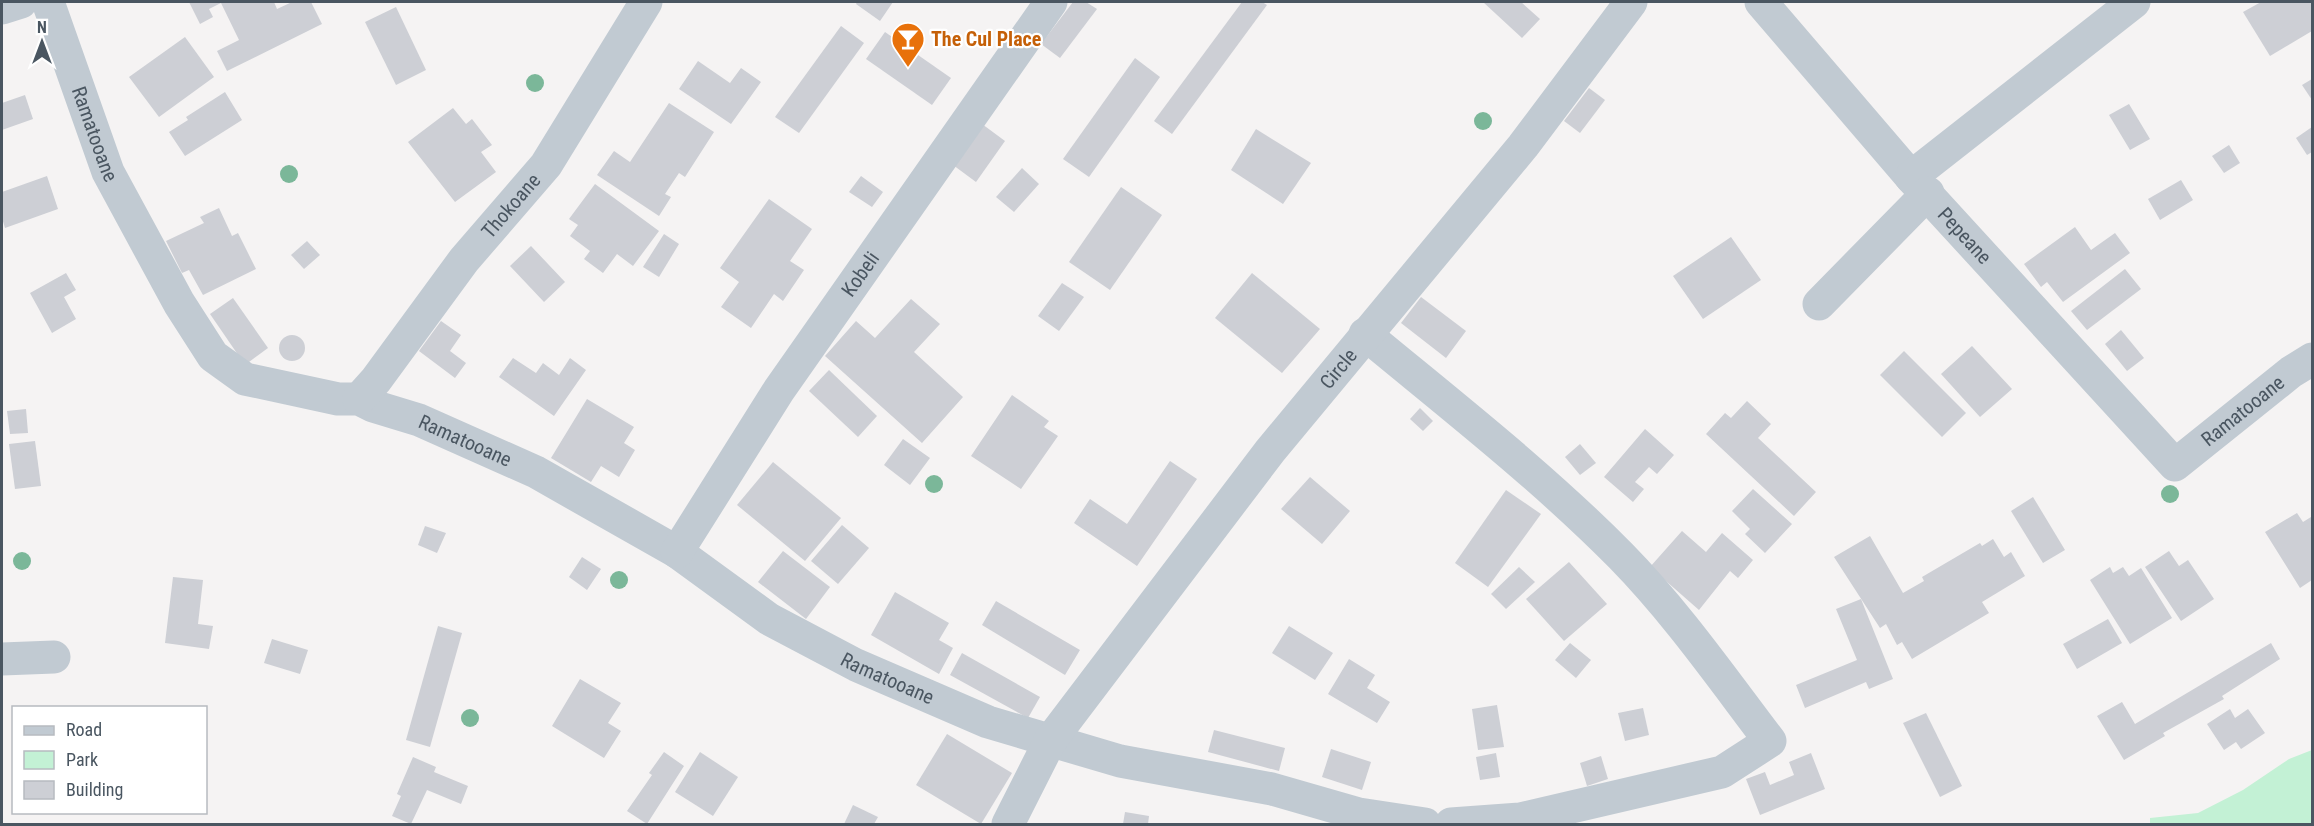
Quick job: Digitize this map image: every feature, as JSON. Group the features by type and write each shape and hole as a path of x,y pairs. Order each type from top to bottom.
{"street":[{"path":"2,8 21,2"},
{"name":"Ramatooane","path":"48,2 108,172 179,303 213,356 245,378 338,399 359,399 373,406 419,420 536,472 677,552 769,620 856,665 988,722 1120,761 1272,789 1359,814 1425,825"},
{"name":"Thokoane","path":"359,399 376,380 465,260 546,165 646,2"},
{"name":"Kobeli","path":"677,552 779,390 1051,2"},
{"name":"Circle","path":"1008,825 1050,741 1270,451 1365,334 1524,146 1631,2"},
{"name":"Pepeane","path":"1761,2 1920,185 2175,465"},
{"path":"1819,304 1920,185 2134,2"},
{"path":"1365,334 1509,453 1621,556 1677,620 1770,741 1722,772 1520,819 1451,825"},
{"name":"Ramatooane","path":"2175,465 2291,372 2313,359"},
{"path":"2,659 54,657"}],"green space":[{"path":"2312,750 2312,824 2150,824 2150,818 2198,813 2243,790 2289,759"}],"building":[{"path":"189,2 274,2 277,9 292,2 311,2 322,24 227,71 217,51 239,40 221,3 209,9 213,17 200,24"},
{"path":"857,2 893,2 880,21 856,4"},
{"path":"1073,2 1086,2 1097,9 1060,58 1041,44"},
{"path":"1242,2 1262,2 1267,5 1172,134 1154,121"},
{"path":"1483,2 1521,2 1540,19 1522,38"},
{"path":"2261,2 2312,2 2312,31 2270,56 2243,12"},
{"path":"396,7 426,70 396,85 365,22"},
{"path":"841,26 864,43 799,133 775,117"},
{"name":"The Cul Place","path":"885,32 951,78 932,105 866,59"},
{"path":"185,37 214,77 159,117 129,77"},
{"path":"1135,58 1160,77 1089,177 1063,159"},
{"path":"698,61 730,83 741,68 761,82 731,124 679,89"},
{"path":"2312,79 2312,100 2302,85"},
{"path":"1589,88 1605,100 1580,133 1564,121"},
{"path":"225,92 242,120 185,156 169,132 188,120 186,117"},
{"path":"25,95 33,119 2,130 2,103"},
{"path":"669,103 714,132 685,177 679,173 665,194 671,197 659,216 597,175 614,151 630,162"},
{"path":"2129,104 2150,139 2130,150 2109,115"},
{"path":"453,108 466,124 472,119 492,145 481,152 496,172 455,202 408,142"},
{"path":"982,124 1005,141 976,182 953,165"},
{"path":"2312,127 2312,152 2307,155 2296,138"},
{"path":"1256,129 1311,163 1283,204 1231,170"},
{"path":"2229,145 2240,163 2224,173 2212,156"},
{"path":"1022,168 1039,184 1014,212 996,197"},
{"path":"47,176 58,209 5,228 2,218 2,192"},
{"path":"861,176 883,192 872,207 849,192"},
{"path":"2181,180 2193,200 2160,220 2148,199"},
{"path":"595,184 659,231 633,266 617,254 603,273 584,259 590,251 570,236 578,225 569,219"},
{"path":"1121,187 1162,215 1110,290 1069,262"},
{"path":"769,199 812,229 790,261 804,270 783,301 774,294 751,328 721,307 739,282 720,268"},
{"path":"219,208 232,236 238,233 256,269 203,295 189,270 182,273 166,241 204,223 200,217"},
{"path":"2075,227 2091,250 2115,233 2130,253 2063,302 2047,282 2041,287 2024,264"},
{"path":"664,234 679,244 659,277 643,267"},
{"path":"1731,237 1761,280 1703,319 1673,276"},
{"path":"307,241 320,255 304,269 291,255"},
{"path":"531,246 565,282 544,302 510,266"},
{"path":"2125,269 2141,289 2087,330 2071,311"},
{"path":"66,273 76,290 64,297 76,319 52,333 30,293"},
{"path":"1252,273 1320,329 1282,373 1215,318"},
{"path":"1062,283 1084,297 1059,331 1038,316"},
{"path":"1421,297 1466,331 1446,358 1401,323"},
{"path":"233,298 268,348 245,365 210,314"},
{"path":"911,299 940,324 914,352 963,397 922,443 825,356 856,321 875,338"},
{"path":"441,321 461,335 450,351 466,363 455,378 419,351"},
{"path":"2121,330 2144,358 2127,371 2105,344"},
{"path":"292,335 301,339 305,348 301,357 292,361 283,357 279,348 283,339"},
{"path":"1972,346 2012,389 1980,417 1941,374"},
{"path":"1904,351 1966,413 1942,437 1880,375"},
{"path":"513,358 536,373 543,363 559,375 570,358 586,370 554,416 499,377"},
{"path":"829,370 877,416 858,437 809,391"},
{"path":"1012,395 1049,421 1044,427 1058,436 1021,489 971,456"},
{"path":"587,399 634,427 624,443 635,450 619,477 601,466 591,482 551,458"},
{"path":"1747,401 1771,424 1758,438 1816,492 1794,516 1706,434 1725,413 1731,418"},
{"path":"1420,408 1433,421 1423,431 1410,419"},
{"path":"26,409 28,433 10,434 7,411"},
{"path":"1645,429 1674,455 1657,474 1649,467 1635,482 1644,489 1633,502 1604,477"},
{"path":"903,439 930,458 910,485 884,465"},
{"path":"35,441 41,486 15,489 9,444"},
{"path":"1580,444 1596,463 1580,475 1565,457"},
{"path":"1170,461 1197,479 1137,566 1074,523 1090,499 1127,524"},
{"path":"773,462 841,518 805,561 737,505"},
{"path":"1310,477 1350,511 1322,544 1281,509"},
{"path":"1753,489 1792,524 1765,553 1745,534 1750,529 1732,511"},
{"path":"1506,490 1541,514 1488,587 1455,563"},
{"path":"2033,497 2065,550 2043,563 2011,511"},
{"path":"2297,513 2303,522 2311,517 2312,520 2312,580 2300,588 2265,532"},
{"path":"842,525 869,548 838,584 811,561"},
{"path":"425,526 446,533 437,553 418,545"},
{"path":"1682,531 1706,552 1722,533 1753,560 1738,578 1730,571 1699,610 1650,567"},
{"path":"1870,536 1903,593 1924,581 1922,577 1980,543 1982,546 1993,539 2004,557 2011,552 2025,576 1982,602 1989,613 1912,659 1902,642 1897,645 1886,624 1880,628 1834,557"},
{"path":"783,551 830,587 806,619 758,582"},
{"path":"2169,551 2179,566 2188,560 2214,599 2181,621 2145,567"},
{"path":"582,557 601,569 587,590 569,577"},
{"path":"1569,562 1607,604 1564,641 1526,599"},
{"path":"1519,567 1535,582 1506,609 1491,594"},
{"path":"2110,567 2113,573 2123,567 2129,576 2141,568 2172,618 2130,644 2090,580"},
{"path":"173,577 203,580 198,624 213,626 209,649 165,643"},
{"path":"895,592 949,623 939,640 953,648 939,674 871,635"},
{"path":"1861,599 1893,679 1869,689 1866,682 1805,708 1796,685 1857,660 1836,609"},
{"path":"996,601 1080,650 1065,675 982,625"},
{"path":"2108,619 2122,643 2077,669 2063,644"},
{"path":"438,626 462,633 430,747 406,740"},
{"path":"1289,626 1333,653 1315,680 1272,653"},
{"path":"272,639 308,650 300,674 264,663"},
{"path":"1570,643 1591,660 1576,678 1555,660"},
{"path":"2271,643 2280,659 2222,696 2224,699 2163,733 2165,736 2124,760 2097,716 2122,702 2135,724"},
{"path":"962,653 1040,697 1028,718 950,675"},
{"path":"1349,659 1375,675 1367,688 1390,702 1377,723 1328,694"},
{"path":"580,679 621,703 608,723 621,731 604,758 552,726"},
{"path":"1497,705 1504,747 1478,750 1472,709"},
{"path":"1643,708 1649,735 1625,741 1618,713"},
{"path":"2230,709 2235,718 2248,709 2265,733 2241,749 2236,742 2224,750 2207,724"},
{"path":"1926,713 1962,786 1940,797 1903,723"},
{"path":"1214,730 1285,748 1279,771 1208,752"},
{"path":"947,734 1012,773 981,824 916,785"},
{"path":"1331,749 1371,762 1362,790 1322,777"},
{"path":"664,752 684,766 647,824 627,811 652,775 649,773"},
{"path":"700,752 738,777 713,816 675,792"},
{"path":"1496,753 1500,777 1480,780 1476,757"},
{"path":"1811,753 1825,789 1760,815 1746,779 1765,772 1770,785 1794,775 1789,762"},
{"path":"1601,756 1608,779 1587,786 1580,763"},
{"path":"413,757 436,767 434,772 468,786 461,804 427,790 411,824 392,816 401,796 397,794"},
{"path":"853,805 878,817 874,824 844,824"},
{"path":"1125,812 1149,816 1148,824 1123,824"}],"place":[{"name":"The Cul Place","path":"908,68"}]}
